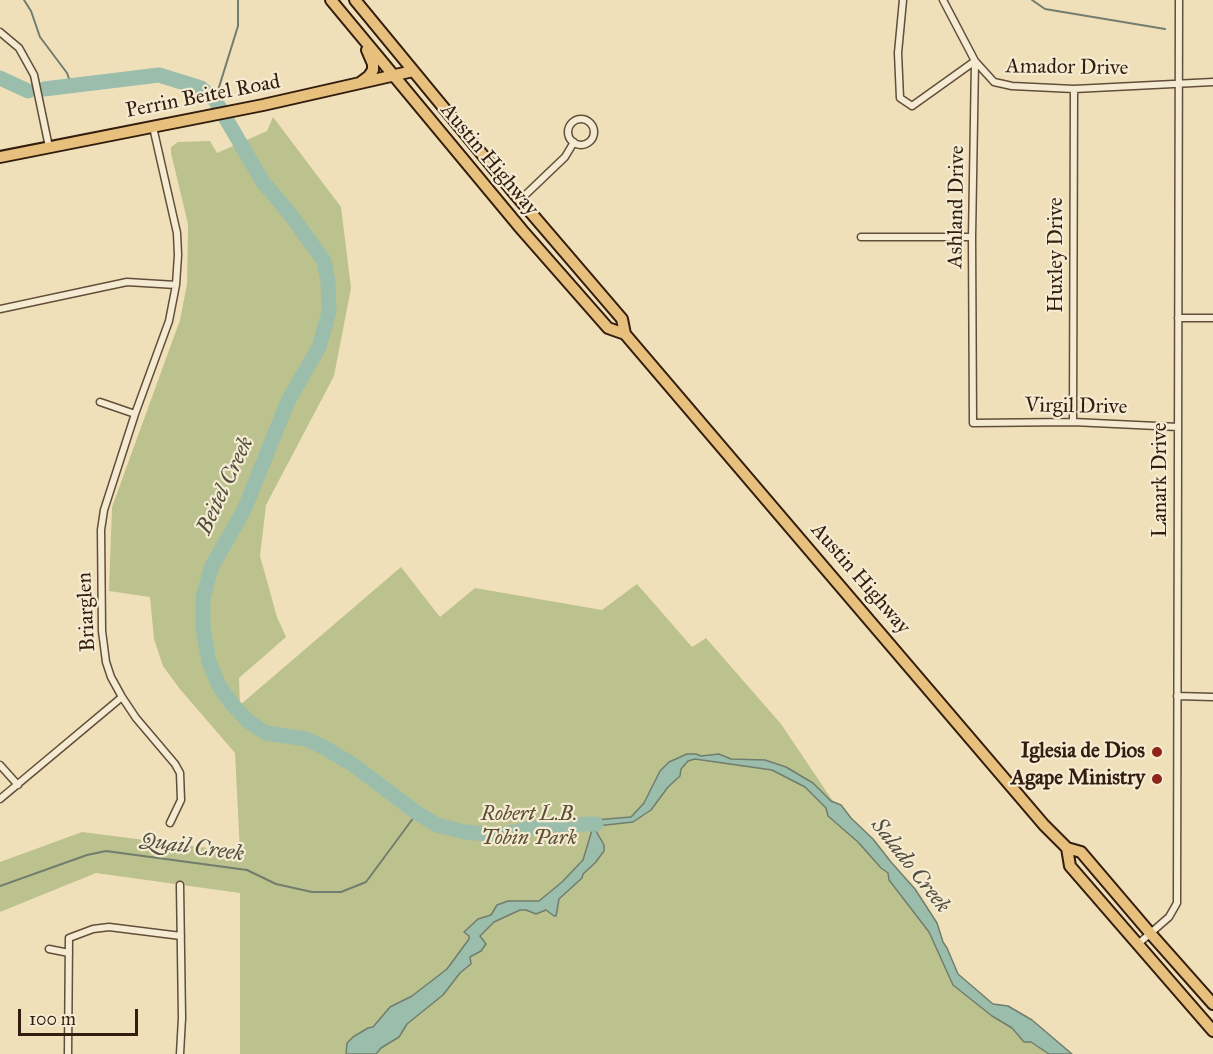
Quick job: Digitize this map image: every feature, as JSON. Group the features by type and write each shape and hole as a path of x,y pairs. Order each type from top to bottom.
{"main road":[{"name":"Austin Highway","path":"331,0 522,230 608,328 625,334"},
{"name":"Austin Highway","path":"355,0 520,200 622,319 625,334 1044,825 1067,848 1081,852 1213,1004"},
{"path":"358,84 369,76 373,69 362,37"},
{"name":"Perrin Beitel Road","path":"0,157 193,120 413,72"},
{"name":"Austin Highway","path":"1067,848 1070,866 1213,1031"}],"street":[{"name":"Amador Drive","path":"903,0 898,53 898,89 900,98 912,106 975,61 994,82 1012,86 1074,89 1213,82"},
{"name":"Ashland Drive","path":"943,0 975,61 972,237 973,423"},
{"name":"Lanark Drive","path":"1138,944 1169,917 1177,903 1179,0"},
{"path":"0,32 20,48 34,75 49,147"},
{"name":"Huxley Drive","path":"1073,422 1074,89"},
{"path":"579,119 587,121 592,127 591,140 584,144 574,142 568,134 569,126 579,119"},
{"name":"Briarglen","path":"153,127 177,233 176,285 169,321 109,491 101,530 103,647 111,677 122,697 180,773 181,801 170,823"},
{"path":"520,200 566,157 574,142"},
{"path":"861,237 972,237"},
{"path":"0,309 127,282 176,285"},
{"path":"1178,318 1213,318"},
{"path":"100,402 135,414"},
{"name":"Virgil Drive","path":"973,423 1073,422 1178,427"},
{"path":"1177,696 1213,697"},
{"path":"0,799 122,697"},
{"path":"0,765 18,785"},
{"path":"180,885 182,1018 180,1054"},
{"path":"68,1054 69,938 101,927 181,936"},
{"path":"49,949 69,953"}],"green space":[{"name":"Robert L.B. Tobin Park","path":"273,117 341,207 351,288 334,376 266,505 260,556 277,617 286,637 239,678 240,705 401,567 440,617 475,588 602,610 637,584 692,647 706,638 781,724 847,822 888,873 889,880 929,932 953,985 992,1016 1012,1028 1024,1041 1031,1042 1049,1054 240,1054 240,893 96,873 0,912 0,862 82,832 240,852 235,753 163,666 154,639 150,597 109,591 112,507 180,320 187,284 188,224 171,147 178,142 210,141 217,153 267,131"}],"shaded area":[{"path":"687,754 701,756 719,754 731,759 765,760 786,767 813,783 831,801 841,805 915,889 937,923 958,974 993,1004 1008,1006 1032,1020 1072,1054 1049,1054 1031,1042 1024,1042 1012,1028 992,1016 953,985 929,932 889,880 888,873 858,842 828,816 826,808 805,787 772,770 695,759 688,761 681,769 680,776 668,787 651,810 633,822 597,826 596,831 604,845 604,851 582,878 559,899 556,916 546,910 536,914 520,910 494,922 480,936 486,944 481,951 470,957 471,964 460,973 443,995 407,1024 399,1037 381,1048 376,1054 346,1054 347,1043 353,1037 373,1027 390,1007 412,996 447,969 469,939 464,932 478,919 491,915 497,905 508,901 539,901 583,860 595,820 631,817 644,803 660,771 669,762"}],"waterway":[{"path":"24,0 31,11 40,37 67,73 72,87"},
{"path":"215,100 238,26 238,0"},
{"path":"1032,0 1045,9 1165,29"},
{"name":"Beitel Creek","path":"44,89 159,75 201,88 215,100 263,182 290,214 324,261 328,281 329,312 319,347 288,401 244,510 212,566 203,597 203,628 209,662 219,686 232,704 248,721 266,733 306,739 325,748 352,764 417,813 437,825 465,832 500,835 546,825 596,824"},
{"name":"Beitel Creek","path":"0,78 28,91"},
{"name":"Quail Creek","path":"0,886 87,855 106,851 247,870 276,884 312,892 341,892 366,882 417,813"}],"place":[{"name":"Iglesia de Dios","path":"1157,752"},
{"name":"Agape Ministry","path":"1157,779"}],"water label":[{"name":"Salado Creek","path":"910,866"}]}
